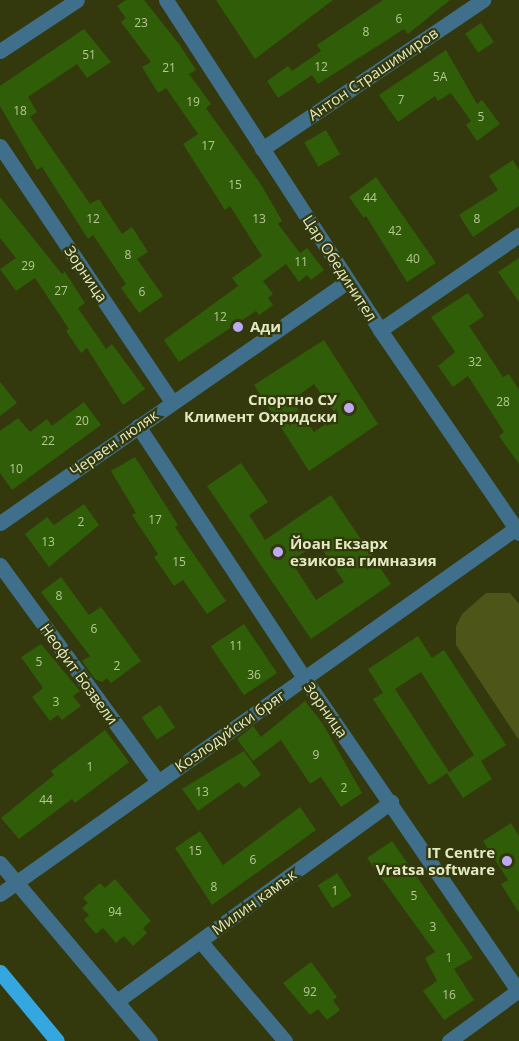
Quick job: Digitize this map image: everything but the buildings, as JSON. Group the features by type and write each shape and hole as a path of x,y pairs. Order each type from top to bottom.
{"main road":[{"path":"0,972 57,1041"}],"street":[{"path":"0,51 77,0"},
{"name":"Цар Обединител","path":"166,0 380,330 518,529"},
{"name":"Антон Страшимиров","path":"262,149 483,0"},
{"name":"Зорница","path":"0,147 172,402"},
{"path":"380,330 519,235"},
{"name":"Червен люляк","path":"0,523 348,281"},
{"name":"Зорница","path":"138,426 304,678 518,990"},
{"name":"Козлодуйски бряг","path":"0,894 518,529"},
{"name":"Неофит Бозвели","path":"0,565 158,782"},
{"name":"Милин камък","path":"117,1001 391,802"},
{"path":"0,863 150,1041"},
{"path":"200,941 285,1041"},
{"path":"449,1041 518,990"}],"green space":[{"path":"486,593 510,593 519,604 519,740 456,645 456,626 462,614"}],"place":[{"name":"Ади","path":"238,327"},
{"name":"Спортно СУ Климент Охридски","path":"349,408"},
{"name":"Йоан Екзарх езикова гимназия","path":"278,552"},
{"name":"IT Centre Vratsa software","path":"507,861"}]}
